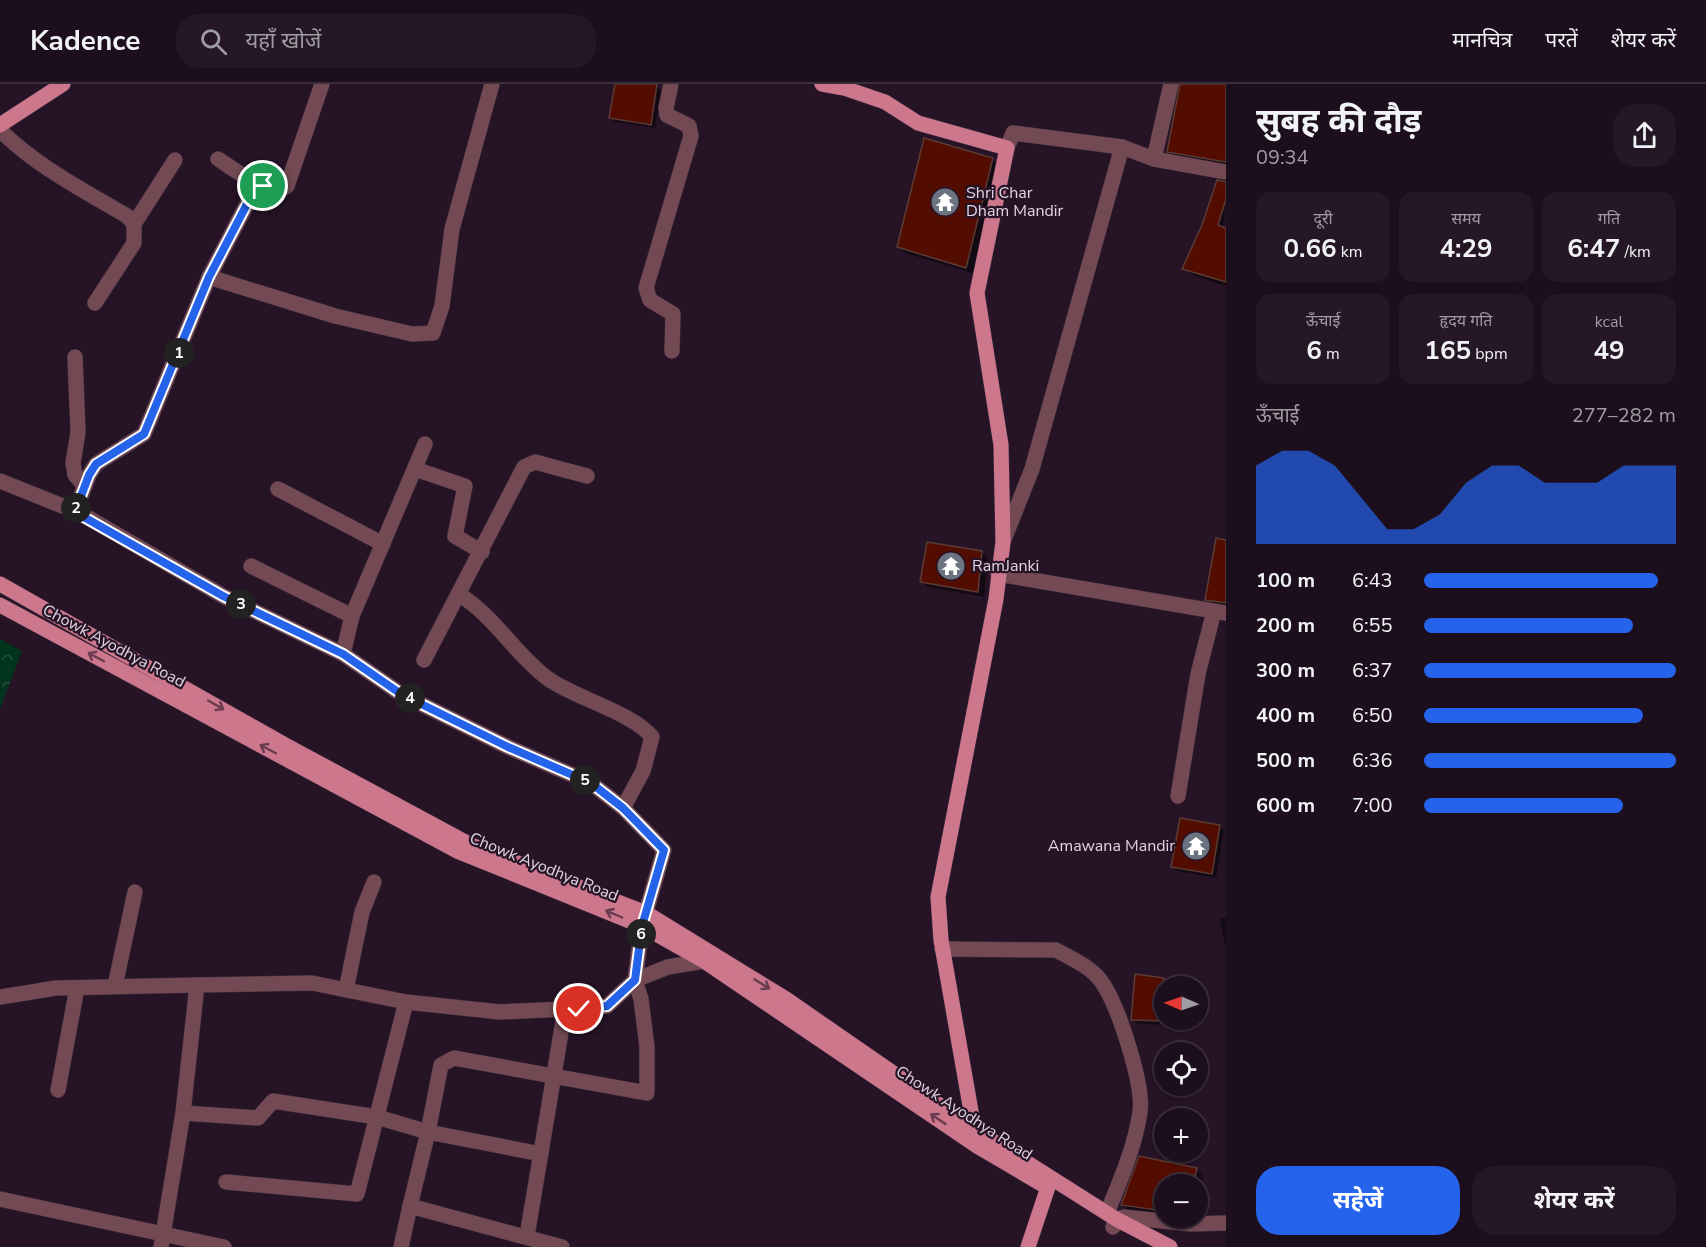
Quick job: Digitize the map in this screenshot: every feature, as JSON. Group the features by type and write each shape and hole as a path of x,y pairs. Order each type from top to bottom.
{"main road":[{"path":"0,128 63,84"},
{"path":"822,84 844,88 885,102 918,123 1007,147 977,293 1001,445 1003,542 996,599 938,897 942,949 977,1146"},
{"path":"0,584 287,746 471,845 644,920 786,999 974,1129 1112,1220 1170,1247"},
{"name":"Chowk Ayodhya Road","path":"0,605 457,851 644,920 977,1146 1048,1187 1112,1220 1148,1247"},
{"path":"1028,1247 1048,1187"}],"street":[{"path":"218,159 275,192 287,186 322,84"},
{"path":"209,277 335,316 412,334 433,333 442,306 452,229 492,84"},
{"path":"671,84 666,108 667,115 688,126 691,136 646,288 650,300 673,314 672,351"},
{"path":"1154,159 1171,84"},
{"path":"0,128 17,147 53,172 127,216 134,224"},
{"path":"1007,147 1013,134 1122,147 1154,159 1226,172"},
{"path":"1003,542 1032,469 1122,147"},
{"path":"95,303 134,243 134,224 175,160"},
{"path":"75,512 96,464 144,434 209,277 258,183"},
{"path":"75,357 78,432 73,463 75,475 85,486"},
{"path":"343,654 352,616 425,444"},
{"path":"424,660 460,595 519,476 529,463 535,462 587,476"},
{"path":"415,469 465,486 455,536 482,552"},
{"path":"0,481 75,512 223,596 343,654 401,694 508,747 591,783 623,808 664,850 644,920 635,980 641,999 647,1047 647,1093 636,1093 554,1075 448,1059 441,1065 401,1247"},
{"path":"278,489 383,544"},
{"path":"251,566 352,616"},
{"path":"998,574 1220,612 1198,674 1178,796"},
{"path":"460,595 480,608 495,622 503,636 546,678 632,722 652,737 643,771 623,808"},
{"path":"346,990 362,912 374,882"},
{"path":"115,986 135,892"},
{"path":"942,949 1056,950 1072,958 1101,981 1120,1016 1141,1110 1112,1220 1226,1223"},
{"path":"0,997 76,987 312,983 406,1002 500,1012 565,1009 607,1006 635,980 668,967 704,961"},
{"path":"162,1241 183,1113 197,985"},
{"path":"58,1090 76,987"},
{"path":"226,1182 357,1194 406,1002"},
{"path":"527,1236 565,1009"},
{"path":"183,1113 258,1118 273,1101 377,1117 428,1132 541,1154"},
{"path":"0,1200 162,1241 224,1247"},
{"path":"410,1206 562,1247"}],"green space":[{"path":"0,639 22,651 0,709"}],"building":[{"path":"615,84 657,84 651,125 609,118"},
{"path":"1180,84 1226,84 1226,162 1167,152"},
{"name":"Shri Char Dham Mandir","path":"924,138 993,158 966,268 897,247"},
{"path":"1217,180 1226,182 1226,199 1218,225 1226,228 1226,282 1182,269 1202,225"},
{"path":"1216,538 1226,540 1226,603 1205,600"},
{"name":"RamJanki","path":"927,542 982,551 978,592 920,582"},
{"name":"Amawana Mandir","path":"1180,818 1220,825 1212,874 1171,867"},
{"path":"1135,974 1154,977 1154,1021 1131,1020"},
{"path":"1139,1156 1154,1159 1154,1162 1168,1162 1197,1168 1196,1174 1154,1174 1154,1210 1121,1205"}],"place":[{"name":"Shri Char Dham Mandir","path":"945,202"},
{"name":"RamJanki","path":"951,566"},
{"name":"Amawana Mandir","path":"1196,846"}],"route":[{"path":"263,186 258,183 209,277 144,434 135,442 96,464 89,475 75,512 223,596 343,654 401,694 508,747 591,783 623,808 664,850 642,926 635,980 607,1006 579,1009"}]}
